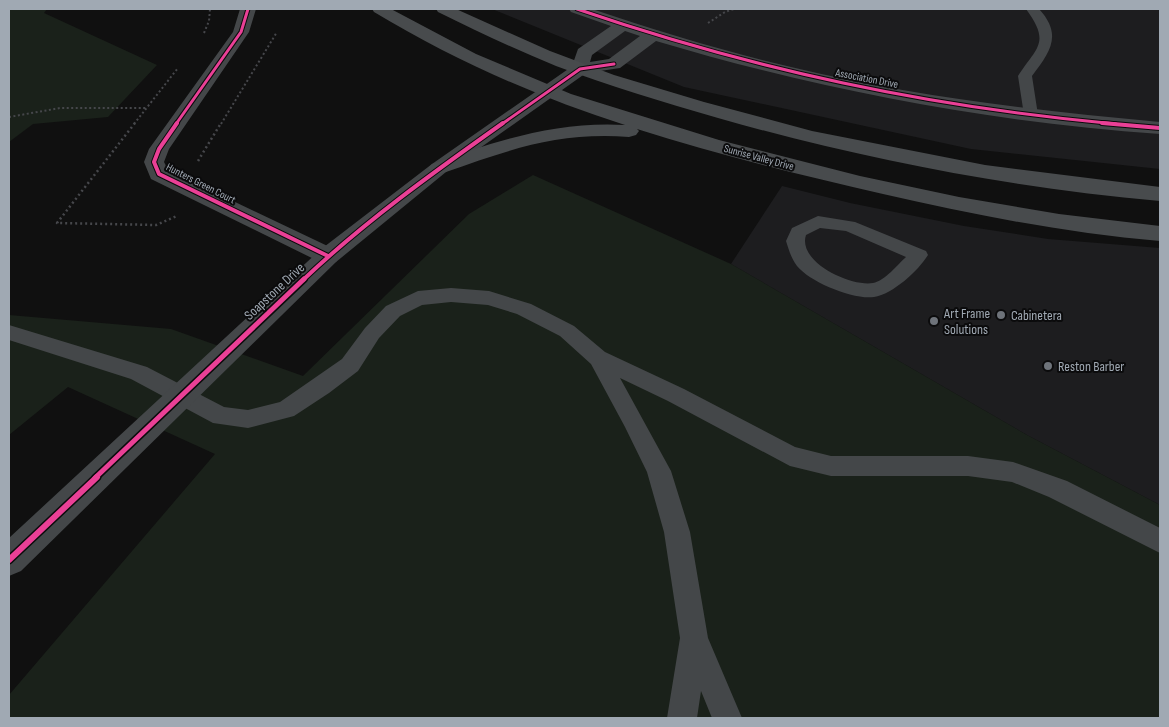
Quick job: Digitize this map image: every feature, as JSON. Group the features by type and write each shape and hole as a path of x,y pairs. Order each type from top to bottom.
{"main road":[{"name":"Sunrise Valley Drive","path":"380,9 442,44 548,92 679,136 853,182 918,196 1028,216 1160,234"},
{"path":"444,9 530,49 580,69 725,114 799,134 886,153 1064,184 1160,194"},
{"path":"439,168 525,138 561,130 592,128 679,136"}],"street":[{"name":"Hunters Green Court","path":"248,9 241,32 159,149 154,162 159,174 328,256"},
{"name":"Association Drive","path":"577,9 653,35 739,59 838,82 913,97 1031,115 1160,128"},
{"path":"623,25 584,53 580,69 614,64 653,35"},
{"name":"Soapstone Drive","path":"9,560 328,256 439,168 580,69"}],"lane":[{"path":"1031,115 1025,76 1045,47 1046,37 1043,25 1032,9"},
{"path":"818,222 832,222 849,226 919,255 881,288 869,290 831,280 813,270 802,261 795,241 798,232 808,226 818,222"},
{"path":"9,333 138,373 221,416 248,419 286,410 350,365 372,333 393,311 418,298 451,296 489,298 524,309 567,332 598,358 676,395 790,456 831,466 968,466 1013,472 1058,489 1160,541"},
{"path":"598,358 659,471 677,532 694,638 728,718"},
{"path":"682,718 694,638"}],"path":[{"path":"202,37 209,21 210,9"},
{"path":"194,166 278,32"},
{"path":"182,214 156,224 57,223 183,60"},
{"path":"9,117 30,112 115,106 147,108"}],"shaded area":[{"path":"9,9 47,9 44,13 157,65 108,117 33,124 9,142"},
{"path":"492,9 1160,9 1160,169 971,149 684,87"},
{"path":"533,175 731,264 1027,435 1160,505 1160,718 9,718 9,695 215,454 68,387 9,435 9,315 171,329 303,376 469,214"},
{"path":"782,186 850,203 964,226 1048,239 1160,248 1160,505 1027,435 731,264"}],"cycle path":[{"path":"248,9 241,32 159,149 154,162 159,174 328,256"},
{"path":"577,9 719,55 864,89 1012,113 1160,128"},
{"path":"9,560 328,256 439,168 580,69 614,64"}],"place":[{"name":"Cabinetera","path":"1001,315"},
{"name":"Art Frame Solutions","path":"934,321"},
{"name":"Reston Barber","path":"1048,366"}]}
